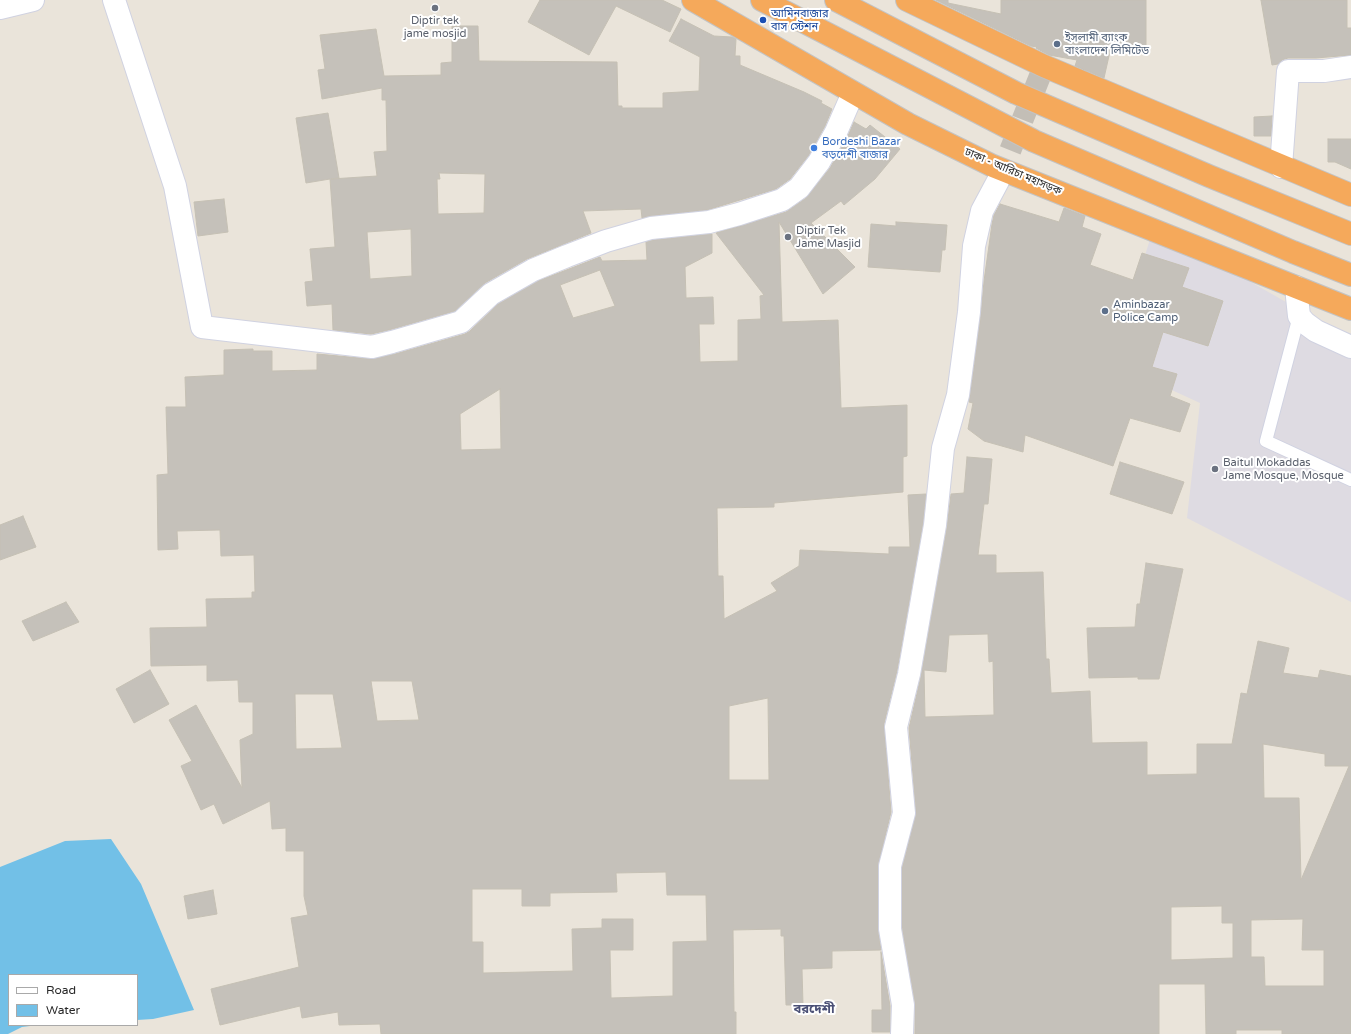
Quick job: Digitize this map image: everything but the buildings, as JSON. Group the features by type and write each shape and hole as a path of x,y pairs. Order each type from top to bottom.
{"highway":[{"name":"ঢাকা - আরিচা মহাসড়ক","path":"693,0 908,124 993,166 1351,309"},
{"path":"762,0 1034,141 1293,252 1351,275"},
{"path":"836,0 1016,93 1209,176 1351,234"},
{"path":"907,0 1045,63 1281,167 1351,195"}],"street":[{"path":"0,8 32,0"},
{"path":"114,0 175,186 202,327 372,347 461,322 491,294 533,270 606,241 651,228 708,222 782,200 799,188 819,162 836,132 852,92"},
{"path":"1281,167 1288,71 1324,71 1351,67"},
{"path":"1304,176 1351,188"},
{"path":"902,1034 903,1005 890,929 890,866 904,813 896,727 910,674 934,533 943,448 958,395 969,312 974,246 982,211 998,181"},
{"path":"1296,287 1300,316 1306,323 1316,331 1351,347"}],"lane":[{"path":"1300,316 1266,441 1351,480"}],"shaded area":[{"path":"1154,227 1351,339 1351,602 1187,518 1200,403 1111,362"}],"water":[{"path":"111,839 141,884 194,1010 153,1019 138,1020 138,974 8,974 8,1026 30,1026 22,1027 8,1034 0,1034 0,867 65,841"}],"tunnel":[{"path":"998,181 1044,66"}],"place":[{"name":"Diptir tek jame mosjid","path":"435,8"},
{"name":"আমিনবাজার বাস স্টেশন","path":"763,20"},
{"name":"ইসলামী ব্যাংক বাংলাদেশ লিমিটেড","path":"1057,44"},
{"name":"Bordeshi Bazar বড়দেশী বাজার","path":"814,148"},
{"name":"Diptir Tek Jame Masjid","path":"788,237"},
{"name":"Aminbazar Police Camp","path":"1105,311"},
{"name":"Baitul Mokaddas Jame Mosque, Mosque","path":"1215,469"}],"district":[{"name":"বরদেশী","path":"814,1010"}]}
